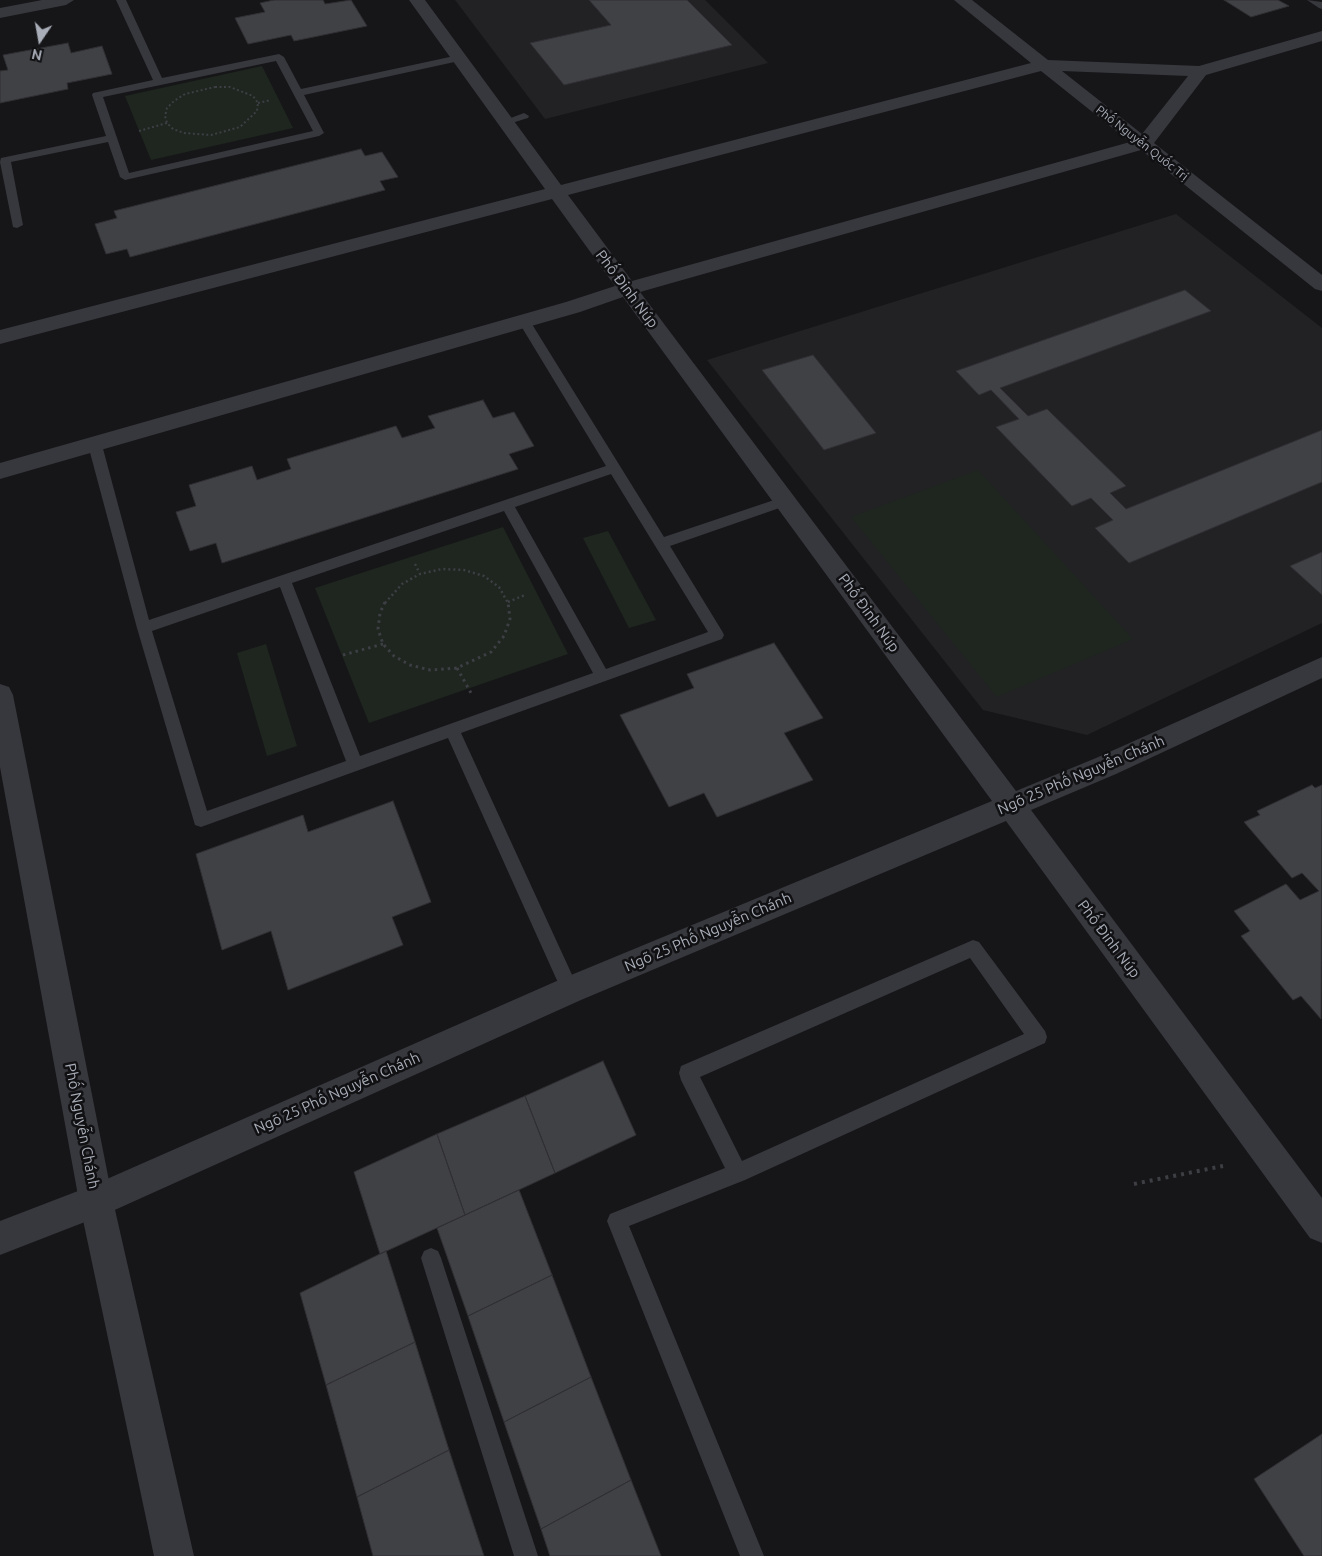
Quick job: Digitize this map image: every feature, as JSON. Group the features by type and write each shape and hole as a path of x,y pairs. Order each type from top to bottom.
{"street":[{"path":"0,13 66,0"},
{"name":"Phố Đinh Núp","path":"416,0 459,58 515,119 555,192 1322,1226"},
{"name":"Phố Nguyễn Quốc Trị","path":"962,0 1322,285"},
{"path":"0,337 1044,65 1200,70 1322,36"},
{"path":"0,471 524,321 626,289 1144,144 1200,70"},
{"name":"Ngõ 25 Phố Nguyễn Chánh","path":"0,1238 96,1201 570,990 1106,766 1322,667"},
{"name":"Phố Nguyễn Chánh","path":"0,695 96,1201 174,1556"}],"lane":[{"path":"121,0 159,82"},
{"path":"1312,0 1322,6"},
{"path":"279,57 298,93 319,133 125,176 97,95 279,57"},
{"path":"298,93 459,58"},
{"path":"17,225 5,160 112,138"},
{"path":"95,445 144,628 201,820 717,635 524,321"},
{"path":"144,628 614,468"},
{"path":"660,544 786,501"},
{"path":"507,504 602,676"},
{"path":"284,580 355,764"},
{"path":"452,730 570,990"},
{"path":"738,1173 688,1073 973,948 1038,1037 738,1173 616,1221 752,1556"},
{"path":"431,1258 526,1556"}],"path":[{"path":"215,87 230,87 253,96 258,103 257,111 251,119 240,127 211,135 184,133 173,129 167,123 165,116 167,108 174,101 185,94 215,87"},
{"path":"442,569 464,570 484,576 499,587 508,602 510,619 504,636 491,652 471,663 451,669 430,670 402,661 394,656 383,644 378,628 380,613 387,598 402,584 420,574 442,569"},
{"path":"316,663 383,644"},
{"path":"1134,1184 1223,1166"}],"shaded area":[{"path":"455,0 705,0 768,63 545,119"},
{"path":"262,66 293,128 151,160 125,96"},
{"path":"1176,214 1322,328 1322,623 1087,735 983,710 707,360"},
{"path":"978,470 1133,639 997,697 851,517"},
{"path":"503,527 568,654 369,723 315,588"},
{"path":"608,531 656,620 629,628 583,538"},
{"path":"266,644 297,746 267,756 237,653"}],"building":[{"path":"274,0 323,0 325,4 351,0 367,26 294,41 291,35 248,44 235,18 265,12 260,3"},
{"path":"589,0 687,0 732,45 564,85 530,43 611,25"},
{"path":"1224,0 1278,0 1289,6 1251,17"},
{"path":"68,43 71,53 102,46 112,74 67,83 68,89 0,103 0,71 8,70 3,55"},
{"path":"361,149 365,156 382,152 398,177 380,181 385,190 130,257 127,249 106,254 95,224 117,218 114,211"},
{"path":"1185,290 1211,311 1000,388 1028,416 1047,409 1126,486 1110,493 1126,509 1322,430 1322,482 1129,563 1095,528 1113,520 1091,498 1072,506 996,427 1019,419 991,390 979,395 956,371"},
{"path":"813,355 876,433 824,450 762,370"},
{"path":"483,400 493,418 514,412 534,446 509,454 518,469 222,563 216,543 190,551 176,512 196,506 189,485 252,466 257,480 291,469 287,459 396,426 402,438 435,428 428,416"},
{"path":"1322,552 1322,595 1290,566"},
{"path":"774,643 823,718 784,733 813,780 717,817 704,793 669,807 620,715 694,688 687,674"},
{"path":"1312,785 1315,788 1322,785 1321,1019 1301,996 1293,1000 1241,936 1250,931 1234,911 1286,884 1300,900 1319,891 1302,873 1292,878 1244,822 1260,815 1257,811"},
{"path":"393,801 431,902 392,917 403,945 288,990 271,931 222,950 196,854 303,815 308,832"},
{"path":"603,1061 636,1135 555,1173 525,1096"},
{"path":"525,1096 555,1173 465,1215 437,1134"},
{"path":"437,1134 465,1215 380,1254 354,1172"},
{"path":"519,1190 552,1275 468,1316 437,1228"},
{"path":"386,1251 415,1342 326,1385 300,1293"},
{"path":"552,1275 591,1377 504,1422 468,1316"},
{"path":"415,1342 449,1450 357,1497 326,1385"},
{"path":"591,1377 631,1480 541,1529 504,1422"},
{"path":"1322,1434 1322,1556 1304,1556 1254,1479"},
{"path":"449,1450 484,1556 373,1556 357,1497"},
{"path":"631,1480 661,1556 550,1556 541,1529"}]}
